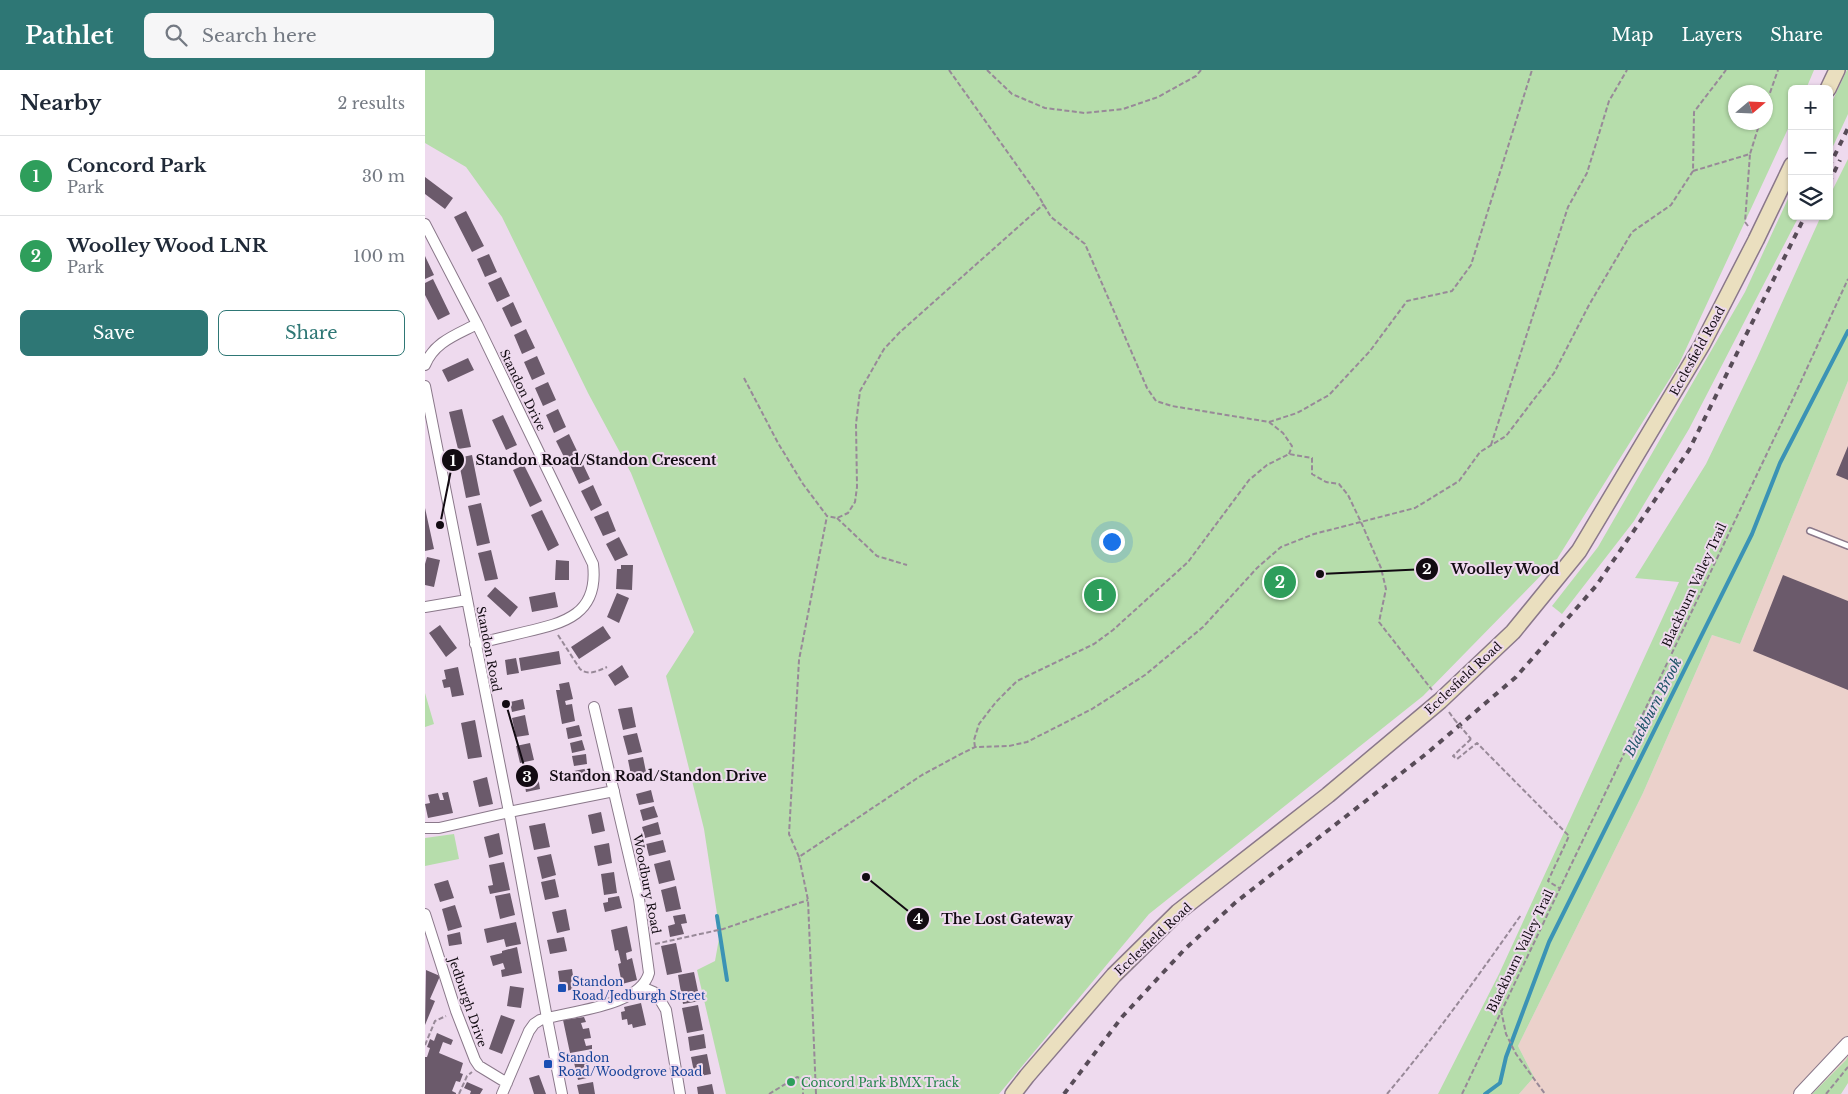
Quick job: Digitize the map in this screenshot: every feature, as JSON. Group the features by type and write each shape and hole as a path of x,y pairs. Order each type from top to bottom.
{"main road":[{"path":"1830,85 1837,70"},
{"name":"Ecclesfield Road","path":"1013,1094 1114,975 1179,912 1328,795 1440,701 1513,632 1579,551 1702,345 1788,173"}],"street":[{"name":"Standon Drive","path":"425,224 477,324 593,564 593,584 585,604 578,613 566,621 475,644"},
{"path":"425,365 434,348 443,341 477,324"},
{"name":"Standon Road","path":"425,386 563,1094"},
{"path":"425,608 467,600"},
{"name":"Woodbury Road","path":"594,707 639,899 649,973 647,981 642,987"},
{"path":"425,828 439,828 476,821 509,812 614,791"},
{"name":"Jedburgh Drive","path":"425,914 456,1011 475,1060 479,1066 507,1083"},
{"path":"502,1094 529,1031 534,1024 547,1018 604,1006 627,997 642,987 656,993 666,1010 680,1094"},
{"path":"1801,1094 1848,1044"}],"lane":[{"path":"1810,531 1848,546"}],"path":[{"path":"949,70 1044,204 1051,217 1085,244 1147,388 1156,401 1172,406 1269,422 1297,413 1329,394 1370,351 1407,301 1452,291 1457,285 1471,265 1532,70"},
{"path":"987,70 1012,94 1045,108 1085,113 1123,109 1158,97 1196,76 1201,70"},
{"path":"1491,445 1568,207 1587,173 1609,101 1627,70"},
{"path":"799,858 922,775 975,747 1009,746 1027,742 1092,710 1145,675 1203,627 1257,568 1281,547 1313,534 1415,508 1459,481 1480,452 1506,436 1554,373 1589,305 1632,232 1671,204 1693,171 1694,112 1726,70"},
{"path":"1773,85 1778,70"},
{"path":"1756,240 1745,222 1750,154 1758,130"},
{"path":"1693,171 1750,154"},
{"path":"837,518 847,513 855,502 857,488 856,424 860,391 884,349 900,332 1044,204"},
{"name":"Blackburn Valley Trail","path":"1462,1094 1787,412 1848,279"},
{"path":"744,378 783,451 803,484 827,516 837,518 877,556 907,565"},
{"path":"1269,422 1283,433 1292,446 1289,454"},
{"path":"975,747 974,740 979,724 995,702 1017,681 1094,644 1113,630 1188,562 1249,480 1267,466 1289,454 1312,458 1312,474 1325,482 1339,484 1348,496 1381,568 1386,589 1379,622 1440,701"},
{"path":"816,1094 808,900 799,858 789,834 799,660 827,516"},
{"path":"552,625 579,669 584,673 593,673 607,667"},
{"path":"1454,719 1471,739 1453,756 1457,759 1477,743 1569,836 1548,881 1560,888"},
{"path":"646,946 723,929 808,900"},
{"path":"1387,1094 1421,1053 1521,915"},
{"path":"1501,1010 1506,1034 1516,1054 1545,1094"},
{"path":"425,1045 435,1022 456,1011"},
{"path":"459,1094 467,1076 479,1066"},
{"path":"1826,1094 1848,1067"},
{"path":"769,1094 797,1077 803,1079 803,1094"}],"shaded area":[{"path":"1848,381 1848,1056 1812,1094 1519,1094 1534,1077 1518,1046 1643,793 1712,635 1740,644"}],"green space":[{"path":"425,70 1814,70 1808,85 1788,85 1788,129 1679,364 1557,559 1423,696 1149,914 999,1094 726,1094 697,970 715,961 720,933 704,829 666,676 694,632 631,473 588,393 502,217 466,167 425,143"},
{"path":"1848,70 1848,114 1833,146 1833,130 1833,100"},
{"path":"1848,159 1848,381 1740,644 1712,635 1643,793 1518,1046 1534,1077 1519,1094 1438,1094 1499,974 1679,582 1635,578 1706,464 1757,358 1819,220 1833,220 1833,189"},
{"path":"1788,199 1788,220 1797,220 1689,429 1634,521 1562,614 1552,606 1598,547 1745,292"},
{"path":"425,693 434,724 425,727"},
{"path":"454,834 459,859 425,866 425,838"},
{"path":"1848,1056 1848,1083 1841,1094 1812,1094 1846,1060"}],"building":[{"path":"425,177 453,198 445,209 425,194"},
{"path":"466,211 484,246 472,252 454,217"},
{"path":"489,254 497,272 485,277 477,259"},
{"path":"425,256 434,275 425,279"},
{"path":"501,277 510,296 497,302 488,283"},
{"path":"433,279 450,314 438,320 425,295 425,283"},
{"path":"513,302 522,322 511,327 502,308"},
{"path":"526,329 535,348 522,354 514,335"},
{"path":"537,356 545,374 532,380 524,362"},
{"path":"468,358 474,370 448,382 442,370"},
{"path":"548,382 556,400 543,406 535,388"},
{"path":"462,409 471,447 458,449 449,412"},
{"path":"558,409 566,427 554,433 546,415"},
{"path":"503,415 517,445 506,450 492,420"},
{"path":"569,434 578,453 565,459 556,441"},
{"path":"1848,446 1848,480 1836,475"},
{"path":"472,455 480,495 466,498 458,458"},
{"path":"581,460 590,479 579,484 570,465"},
{"path":"524,465 542,501 530,507 513,470"},
{"path":"593,485 602,505 591,511 581,491"},
{"path":"481,503 490,543 477,546 468,506"},
{"path":"425,508 434,549 425,551"},
{"path":"542,510 559,545 548,551 531,515"},
{"path":"608,511 616,531 603,536 594,517"},
{"path":"619,537 628,555 615,561 606,544"},
{"path":"491,550 498,579 485,581 478,553"},
{"path":"427,557 440,560 434,587 425,585"},
{"path":"556,560 569,561 569,580 555,580"},
{"path":"621,565 633,565 632,590 616,589 617,569 621,569"},
{"path":"1783,575 1848,601 1848,690 1753,651"},
{"path":"495,587 518,607 510,617 487,596"},
{"path":"555,592 558,607 532,612 529,597"},
{"path":"617,593 629,598 619,623 607,617"},
{"path":"440,625 457,648 446,657 429,633"},
{"path":"603,626 611,638 579,659 571,647"},
{"path":"559,651 561,664 521,671 519,658"},
{"path":"516,658 519,673 507,675 505,660"},
{"path":"622,665 629,677 615,686 608,675"},
{"path":"458,667 464,695 452,697 450,687 444,688 442,680 446,679 444,670"},
{"path":"569,682 573,699 565,701 566,705 572,704 575,721 562,724 556,690 560,690 559,684"},
{"path":"523,699 525,709 512,712 510,702"},
{"path":"632,707 636,727 623,730 618,709"},
{"path":"525,715 529,735 516,737 512,718"},
{"path":"475,720 482,757 468,759 461,723"},
{"path":"579,725 582,736 568,739 566,728"},
{"path":"637,733 642,752 628,755 623,736"},
{"path":"582,740 585,750 572,753 570,743"},
{"path":"530,743 534,760 520,763 516,746"},
{"path":"586,754 587,764 574,766 572,756"},
{"path":"643,757 647,777 632,780 628,760"},
{"path":"589,768 591,779 576,782 574,771"},
{"path":"537,770 540,789 526,792 523,773"},
{"path":"487,777 493,804 479,807 473,781"},
{"path":"651,790 654,802 639,805 636,794"},
{"path":"448,792 453,813 428,818 425,804 430,803 428,795 438,793 440,800 444,800 442,793"},
{"path":"654,806 658,817 643,821 640,810"},
{"path":"601,812 605,831 592,834 588,815"},
{"path":"658,822 661,834 645,838 642,827"},
{"path":"545,823 550,847 534,850 529,826"},
{"path":"499,833 503,854 489,858 484,837"},
{"path":"663,840 666,852 649,856 646,844"},
{"path":"609,843 612,863 598,866 594,846"},
{"path":"551,854 556,875 542,879 537,857"},
{"path":"670,860 675,880 659,884 654,864"},
{"path":"504,862 510,890 490,894 488,886 493,885 489,865"},
{"path":"614,872 617,893 604,895 601,874"},
{"path":"555,879 559,897 545,900 541,882"},
{"path":"448,880 454,898 440,902 434,884"},
{"path":"676,886 681,909 666,912 661,890"},
{"path":"510,893 515,915 500,919 495,896"},
{"path":"619,896 622,908 605,912 603,903 608,902 608,898"},
{"path":"455,905 462,927 448,931 442,909"},
{"path":"566,909 570,930 557,933 552,912"},
{"path":"685,914 687,923 681,924 684,934 670,937 668,926 675,924 673,916"},
{"path":"516,922 521,944 506,947 504,939 487,943 484,929"},
{"path":"627,926 632,951 626,953 627,960 632,958 637,980 622,984 618,964 621,963 618,950 615,951 611,930"},
{"path":"460,932 462,944 449,946 447,935"},
{"path":"564,937 567,951 550,954 547,940"},
{"path":"676,943 682,972 667,975 661,946"},
{"path":"517,947 522,973 502,977 501,970 505,969 503,963 493,966 490,956"},
{"path":"572,969 575,989 561,992 558,971"},
{"path":"426,970 440,976 430,999 435,1001 425,1025"},
{"path":"694,972 700,1001 683,1004 678,975"},
{"path":"510,986 524,988 521,1008 507,1006"},
{"path":"641,1003 646,1025 633,1028 632,1024 628,1025 627,1019 622,1020 621,1012 625,1011 624,1007"},
{"path":"698,1005 703,1030 687,1033 682,1008"},
{"path":"501,1015 515,1020 502,1054 489,1049"},
{"path":"584,1017 586,1022 581,1023 583,1029 589,1028 591,1038 584,1039 586,1046 592,1045 592,1049 570,1053 563,1020"},
{"path":"437,1033 453,1040 451,1045 443,1042 439,1053 463,1063 460,1073 463,1074 460,1082 456,1081 452,1091 456,1094 425,1094 425,1057 427,1057 430,1048 427,1047 430,1039 434,1041"},
{"path":"704,1034 706,1048 690,1051 688,1037"},
{"path":"707,1054 711,1074 695,1077 691,1057"},
{"path":"586,1055 591,1077 578,1080 573,1058"},
{"path":"539,1075 546,1094 534,1094 529,1078"},
{"path":"467,1082 483,1089 480,1094 470,1094 471,1091 464,1088"},
{"path":"593,1082 595,1094 579,1094 577,1085"},
{"path":"712,1084 714,1094 698,1094 697,1087"}],"waterway":[{"name":"Blackburn Brook","path":"1485,1094 1500,1083 1506,1057 1549,942 1752,534 1780,463 1848,331"},
{"path":"717,916 727,980"}],"railway":[{"path":"1833,159 1848,128"},
{"path":"1833,175 1840,160"},
{"path":"1064,1094 1122,1017 1184,950 1236,902 1426,754 1516,677 1596,586 1689,450 1803,220"}],"place":[{"name":"Standon Road/Standon Crescent","path":"440,525"},
{"name":"Woolley Wood","path":"1320,574"},
{"name":"Woolley Wood LNR","path":"1280,582"},
{"name":"Concord Park","path":"1100,595"},
{"name":"Standon Road/Standon Drive","path":"506,704"},
{"name":"The Lost Gateway","path":"866,877"},
{"name":"Standon Road/Jedburgh Street","path":"562,988"},
{"name":"Standon Road/Woodgrove Road","path":"548,1064"},
{"name":"Concord Park BMX Track","path":"791,1082"}]}
